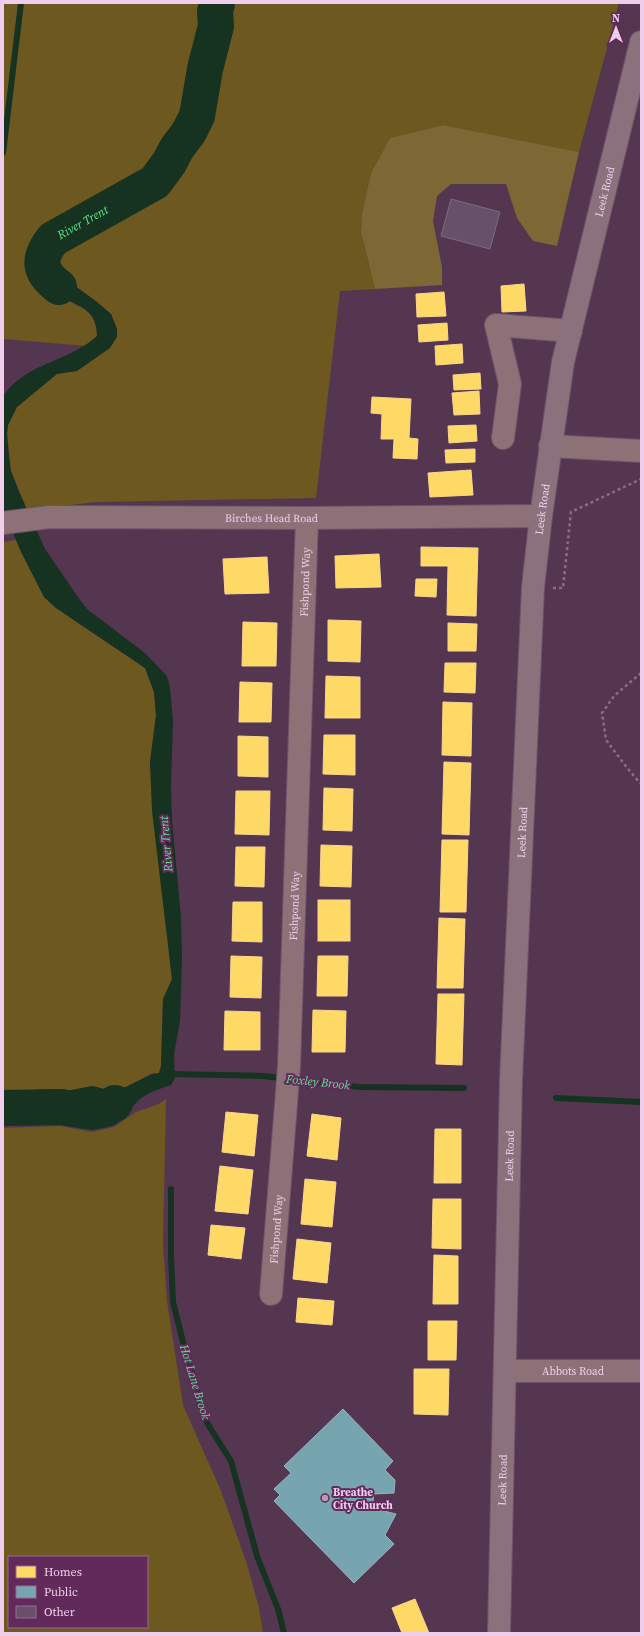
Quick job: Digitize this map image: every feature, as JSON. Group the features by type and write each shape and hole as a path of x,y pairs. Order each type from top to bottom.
{"main road":[{"name":"Leek Road","path":"499,1633 511,1080 533,587 550,446 563,362 641,42"}],"street":[{"path":"502,438 510,384 496,325 571,330"},
{"path":"550,446 641,451"},
{"name":"Birches Head Road","path":"3,523 49,517 307,518 541,516"},
{"name":"Fishpond Way","path":"271,1294 288,1090 307,518"},
{"name":"Abbots Road","path":"504,1371 641,1371"}],"path":[{"path":"533,587 563,588 571,512 641,479"},
{"path":"641,674 614,696 602,713 606,740 641,784"}],"shaded area":[{"path":"3,3 619,3 579,152 443,125 390,138 371,173 362,213 361,232 375,289 340,291 316,498 96,502 27,510 11,471 7,434 8,425 17,407 57,373 77,371 117,329 111,314 63,277 54,267 52,257 58,248 33,268 42,280 54,291 91,315 96,328 97,337 87,346 3,339"},
{"path":"443,125 579,152 557,246 533,241 517,218 506,184 451,184 437,196 433,221 442,267 442,285 375,289 361,232 362,213 371,173 390,138"},
{"path":"16,540 44,597 56,608 145,668 154,692 156,715 150,762 172,979 163,999 161,1066 159,1073 151,1074 126,1087 113,1091 92,1086 67,1091 40,1089 3,1096 3,542"},
{"path":"166,1099 163,1243 167,1301 183,1405 221,1491 247,1564 259,1608 263,1633 3,1633 3,1128 60,1126 92,1132 114,1127 136,1112 159,1104"}],"water":[{"path":"36,243 58,247 52,257 54,267 63,277 111,314 117,329 117,337 110,348 77,371 57,374 17,407 8,425 7,434 11,471 45,549 87,609 145,653 167,676 170,687 173,721 171,786 172,821 181,917 182,960 180,1021 174,1055 175,1078 171,1085 149,1093 139,1100 125,1119 109,1123 68,1114 67,1091 92,1086 113,1091 126,1087 152,1074 159,1073 161,1066 163,999 172,979 152,811 150,762 156,715 154,692 145,668 56,608 44,597 21,552 3,509 3,396 12,385 23,376 35,369 74,352 97,336 96,325 90,314 84,308 49,287 37,274 31,259 32,251"}],"building: Homes":[{"path":"524,284 526,311 502,312 501,286"},
{"path":"444,292 446,316 417,317 416,294"},
{"path":"447,323 448,340 419,342 418,325"},
{"path":"462,344 463,363 436,365 435,346"},
{"path":"480,373 481,389 454,390 453,375"},
{"path":"479,391 480,414 454,415 452,393"},
{"path":"372,397 411,399 409,438 418,439 417,459 393,458 394,439 381,439 382,414 371,413"},
{"path":"476,425 477,441 449,443 448,426"},
{"path":"475,449 475,462 446,463 445,450"},
{"path":"471,470 473,495 430,497 428,473"},
{"path":"421,547 478,548 476,616 447,615 448,566 421,566"},
{"path":"379,554 381,587 336,588 335,556"},
{"path":"267,557 269,593 225,594 223,559"},
{"path":"416,579 437,579 436,597 415,596"},
{"path":"328,620 361,621 360,662 328,661"},
{"path":"243,622 277,623 276,666 242,666"},
{"path":"448,623 477,624 476,651 448,651"},
{"path":"445,663 476,663 475,693 444,692"},
{"path":"326,676 360,677 360,718 325,718"},
{"path":"240,682 272,683 271,722 239,722"},
{"path":"443,702 472,703 471,756 442,755"},
{"path":"324,735 355,735 355,775 323,774"},
{"path":"238,736 268,737 268,777 238,776"},
{"path":"444,762 471,763 469,835 442,834"},
{"path":"324,788 353,789 352,831 323,830"},
{"path":"236,791 270,791 269,835 235,834"},
{"path":"442,840 468,840 466,912 440,912"},
{"path":"321,845 352,846 351,887 320,886"},
{"path":"236,847 265,847 264,887 235,886"},
{"path":"318,900 350,900 350,941 318,941"},
{"path":"233,902 262,902 262,942 232,941"},
{"path":"439,918 465,919 463,988 437,988"},
{"path":"231,956 262,957 261,998 230,997"},
{"path":"318,956 348,956 347,996 317,996"},
{"path":"438,994 464,994 462,1065 436,1064"},
{"path":"313,1010 346,1011 345,1052 312,1052"},
{"path":"225,1011 260,1012 260,1050 224,1050"},
{"path":"226,1112 258,1115 254,1156 222,1152"},
{"path":"312,1114 341,1118 337,1160 307,1156"},
{"path":"435,1129 461,1129 461,1183 434,1183"},
{"path":"220,1166 253,1170 248,1214 215,1211"},
{"path":"305,1179 336,1182 332,1227 301,1224"},
{"path":"433,1199 461,1199 461,1249 432,1248"},
{"path":"211,1225 245,1228 241,1259 208,1255"},
{"path":"297,1239 331,1243 327,1283 293,1279"},
{"path":"434,1255 458,1256 458,1304 433,1304"},
{"path":"298,1298 334,1301 332,1325 296,1322"},
{"path":"428,1321 457,1321 456,1360 428,1360"},
{"path":"414,1369 449,1369 448,1415 414,1414"},
{"path":"415,1599 429,1633 402,1633 392,1608"}],"building: Public":[{"name":"Breathe City Church","path":"343,1409 393,1461 385,1470 395,1480 394,1493 374,1494 372,1508 396,1514 385,1535 394,1544 354,1583 274,1501 280,1495 274,1489 291,1473 284,1466"}],"building: Other":[{"path":"451,199 500,212 490,249 441,236"}],"waterway":[{"path":"3,153 21,3"},
{"name":"River Trent","path":"59,287 47,276 42,265 44,253 53,239 155,182 189,132 197,116 205,69 216,26 215,12 217,3"},
{"name":"Foxley Brook","path":"171,1074 263,1076 359,1087 464,1088"},
{"name":"Foxley Brook","path":"556,1098 641,1102"},
{"name":"River Trent","path":"3,1108 61,1107 92,1112 106,1109 115,1103"},
{"name":"Hot Lane Brook","path":"171,1189 171,1257 173,1302 186,1354 207,1423 231,1461 257,1556 278,1609 284,1633"}],"place":[{"name":"Breathe City Church","path":"325,1498"}]}
